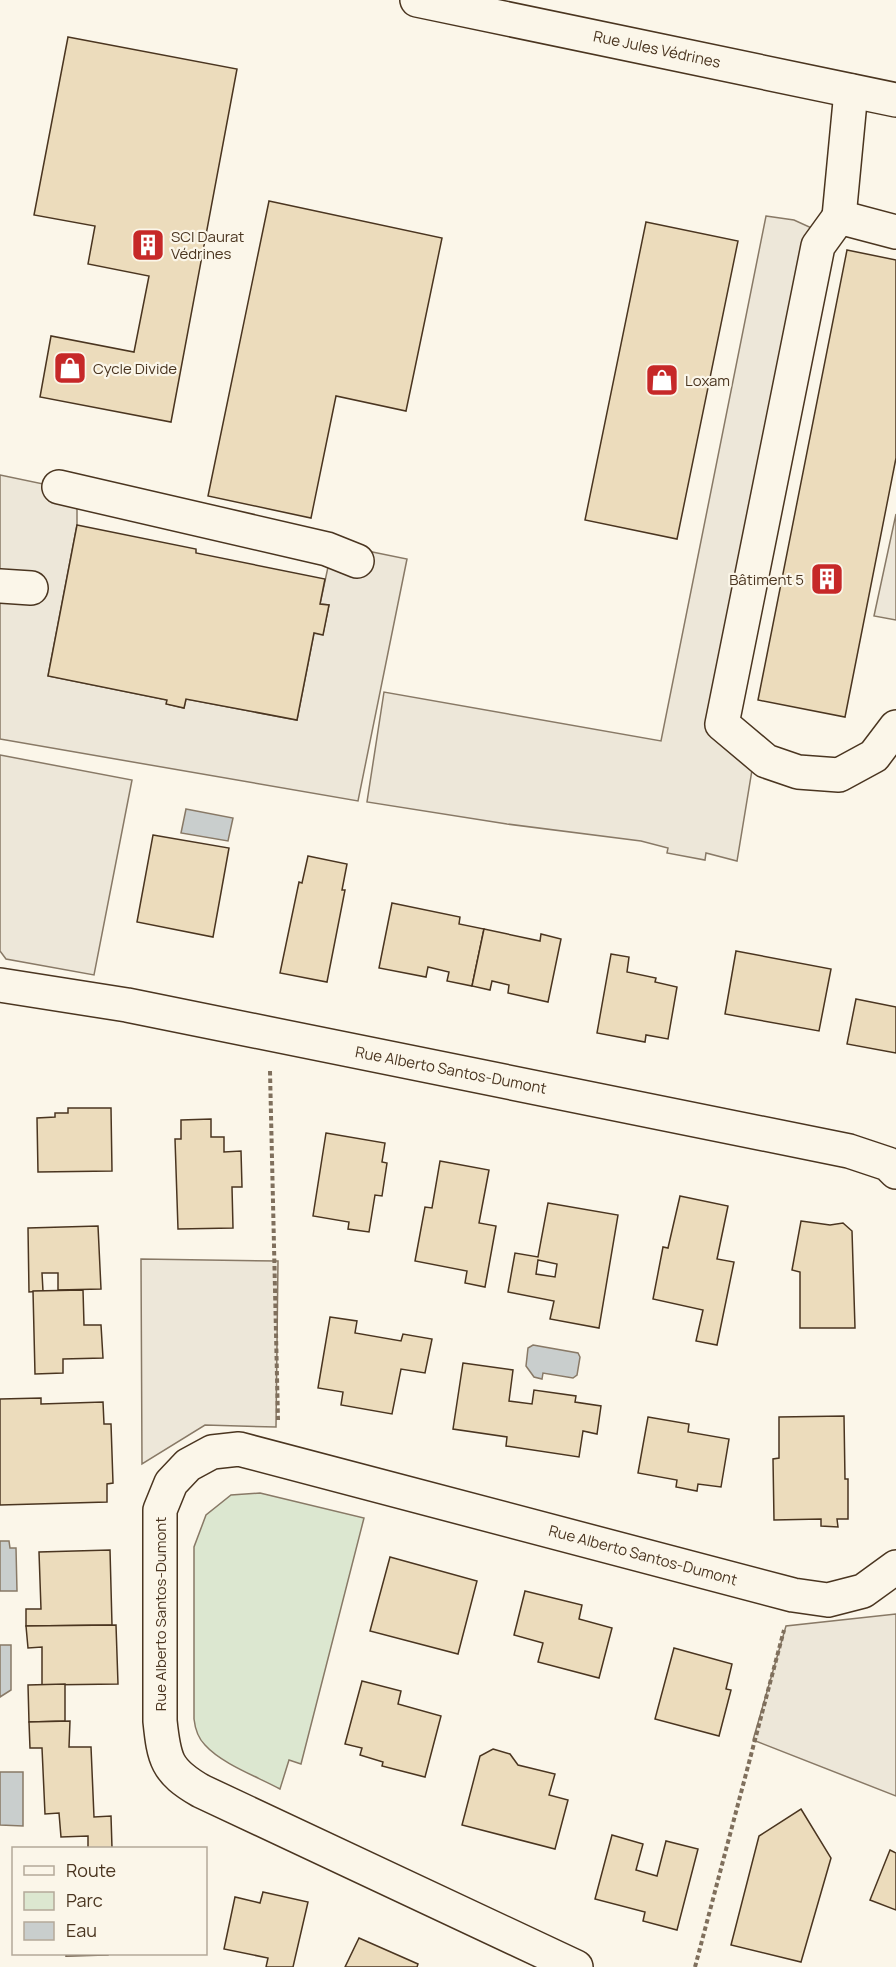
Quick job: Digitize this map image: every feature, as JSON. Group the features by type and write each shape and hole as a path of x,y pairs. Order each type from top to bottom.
{"street":[{"name":"Rue Jules Védrines","path":"417,0 896,100"},
{"path":"851,91 839,217 818,246 722,724 766,762 798,772 839,775 874,756 896,727"},
{"path":"839,217 896,232"},
{"path":"59,487 327,549 357,561"},
{"name":"Rue Alberto Santos-Dumont","path":"0,985 128,1005 849,1150 888,1164 896,1172"},
{"name":"Rue Alberto Santos-Dumont","path":"576,1967 201,1791 184,1781 169,1766 162,1745 160,1720 160,1510 171,1483 189,1465 212,1452 239,1449 793,1595 828,1599 863,1591 896,1567"}],"path":[{"path":"269,1034 278,1437 274,1457"},
{"path":"695,1967 793,1595"}],"green space":[{"path":"260,1493 364,1518 301,1764 289,1760 280,1789 230,1764 212,1752 199,1736 194,1719 194,1547 206,1515 231,1495"}],"shaded area":[{"path":"766,216 794,220 838,240 826,257 739,711 752,770 737,861 706,853 705,860 667,853 668,848 641,841 507,824 367,802 384,692 661,741"},
{"path":"0,475 77,491 77,525 48,676 167,700 167,704 184,708 186,699 297,720 314,633 323,634 329,605 320,604 333,544 407,559 358,801 0,739"},
{"path":"896,514 896,620 874,616"},
{"path":"0,755 132,780 94,975 6,959 0,951"},
{"path":"141,1259 278,1261 276,1427 205,1425 142,1464"},
{"path":"896,1614 896,1796 753,1740 786,1626"}],"water":[{"path":"186,809 233,818 228,841 181,833"},
{"path":"533,1345 578,1353 580,1357 577,1375 573,1378 543,1373 542,1379 534,1377 526,1366 528,1348"},
{"path":"0,1541 9,1541 10,1548 16,1548 17,1591 0,1591"},
{"path":"0,1645 11,1645 11,1690 0,1697"},
{"path":"0,1772 23,1772 23,1826 0,1825"}],"building":[{"name":"SCI Daurat Védrines","path":"68,37 237,69 171,422 40,397 51,336 134,352 149,276 88,264 95,226 34,215"},
{"path":"269,201 442,238 406,411 336,396 311,518 208,496"},
{"name":"Loxam","path":"646,222 738,241 677,539 585,520"},
{"name":"Bâtiment 5","path":"847,250 896,260 896,458 845,717 758,700"},
{"path":"77,525 196,549 196,553 325,579 320,604 329,605 323,635 314,633 297,720 186,699 184,708 166,704 167,700 48,676"},
{"path":"153,835 229,848 213,937 137,922"},
{"path":"308,856 347,864 342,890 345,890 327,982 280,973 299,882 302,883"},
{"path":"392,903 460,917 459,924 484,929 472,986 447,981 449,972 428,967 426,977 379,968"},
{"path":"484,929 540,941 541,934 561,939 548,1002 508,993 509,985 492,981 490,990 472,986"},
{"path":"736,951 831,969 819,1031 725,1014"},
{"path":"611,954 629,957 627,972 656,978 655,982 677,987 668,1039 646,1035 645,1042 597,1033"},
{"path":"856,999 896,1007 896,1053 847,1044"},
{"path":"68,1108 111,1108 112,1171 38,1172 37,1118 55,1117 55,1113 68,1113"},
{"path":"211,1119 211,1137 224,1137 224,1152 241,1151 242,1187 232,1187 233,1228 178,1229 175,1139 181,1139 181,1120"},
{"path":"326,1133 385,1143 382,1162 387,1163 382,1196 375,1195 369,1232 348,1229 349,1222 313,1216"},
{"path":"440,1161 489,1170 479,1223 496,1226 485,1287 465,1283 467,1271 415,1261 425,1207 432,1208"},
{"path":"680,1196 728,1206 717,1259 734,1262 717,1345 696,1341 703,1310 653,1299 663,1247 668,1248"},
{"path":"548,1203 618,1215 599,1328 550,1319 554,1301 508,1292 515,1253 538,1257","holes":["538,1260 557,1264 555,1277 536,1274"]},
{"path":"801,1221 830,1225 843,1223 852,1231 855,1328 800,1328 800,1272 792,1270"},
{"path":"98,1226 101,1289 58,1290 58,1273 42,1273 43,1291 29,1292 28,1228"},
{"path":"83,1290 84,1325 101,1325 103,1358 63,1359 63,1373 35,1374 33,1291"},
{"path":"330,1317 357,1321 355,1333 401,1341 403,1334 432,1339 425,1373 401,1369 392,1414 341,1405 343,1392 318,1388"},
{"path":"463,1363 513,1370 509,1401 532,1404 534,1390 576,1396 575,1402 601,1406 597,1434 583,1431 579,1457 506,1446 507,1437 453,1429"},
{"path":"41,1398 41,1404 103,1402 104,1424 111,1424 113,1483 107,1484 107,1502 0,1505 0,1399"},
{"path":"844,1416 848,1519 837,1519 838,1527 821,1526 821,1519 774,1520 773,1459 779,1458 779,1417"},
{"path":"648,1417 689,1424 688,1432 729,1439 721,1487 698,1484 697,1491 676,1487 677,1480 638,1473"},
{"path":"110,1550 112,1625 26,1626 26,1609 41,1609 39,1552"},
{"path":"390,1557 477,1581 458,1654 370,1631"},
{"path":"525,1591 582,1605 579,1619 612,1628 599,1678 538,1662 543,1643 514,1635"},
{"path":"116,1625 118,1684 42,1685 42,1647 28,1648 26,1626"},
{"path":"674,1648 732,1664 726,1689 731,1690 719,1736 655,1719"},
{"path":"362,1681 401,1691 398,1704 441,1716 425,1777 382,1766 383,1762 360,1755 362,1748 345,1744"},
{"path":"65,1684 65,1721 29,1722 28,1685"},
{"path":"70,1721 69,1747 91,1747 94,1817 111,1816 112,1847 88,1847 88,1836 61,1837 59,1813 45,1814 42,1748 30,1748 29,1722"},
{"path":"493,1749 510,1754 518,1765 555,1774 549,1795 568,1800 555,1849 462,1825 480,1756"},
{"path":"801,1809 831,1858 801,1962 731,1945 759,1836"},
{"path":"612,1835 643,1844 636,1870 657,1876 666,1841 698,1849 677,1930 643,1921 645,1912 595,1899"},
{"path":"890,1850 896,1853 896,1910 870,1900"},
{"path":"263,1892 308,1902 293,1967 266,1967 268,1958 224,1949 235,1897 260,1903"},
{"path":"359,1938 418,1964 417,1967 345,1967"}],"place":[{"name":"SCI Daurat Védrines","path":"148,245"},
{"name":"Cycle Divide","path":"70,368"},
{"name":"Loxam","path":"662,380"},
{"name":"Bâtiment 5","path":"827,579"}]}
